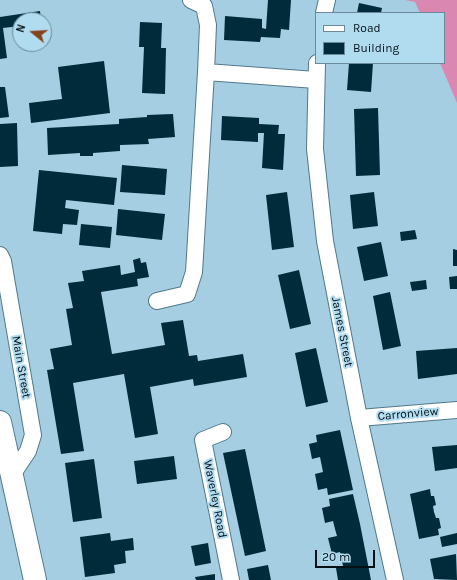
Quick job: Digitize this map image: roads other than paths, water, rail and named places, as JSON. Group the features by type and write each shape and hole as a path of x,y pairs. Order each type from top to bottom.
{"main road":[{"path":"0,422 35,580"}],"street":[{"path":"157,301 187,294 194,272 208,25 204,6 191,0"},
{"path":"324,12 327,0"},
{"name":"James Street","path":"317,64 314,149 322,220 359,418 396,580"},
{"path":"206,72 316,80"},
{"name":"Main Street","path":"0,255 4,269 33,435 28,451 12,475"},
{"name":"Carronview","path":"359,418 457,410"},
{"name":"Waverley Road","path":"223,432 203,440 231,580"}]}
